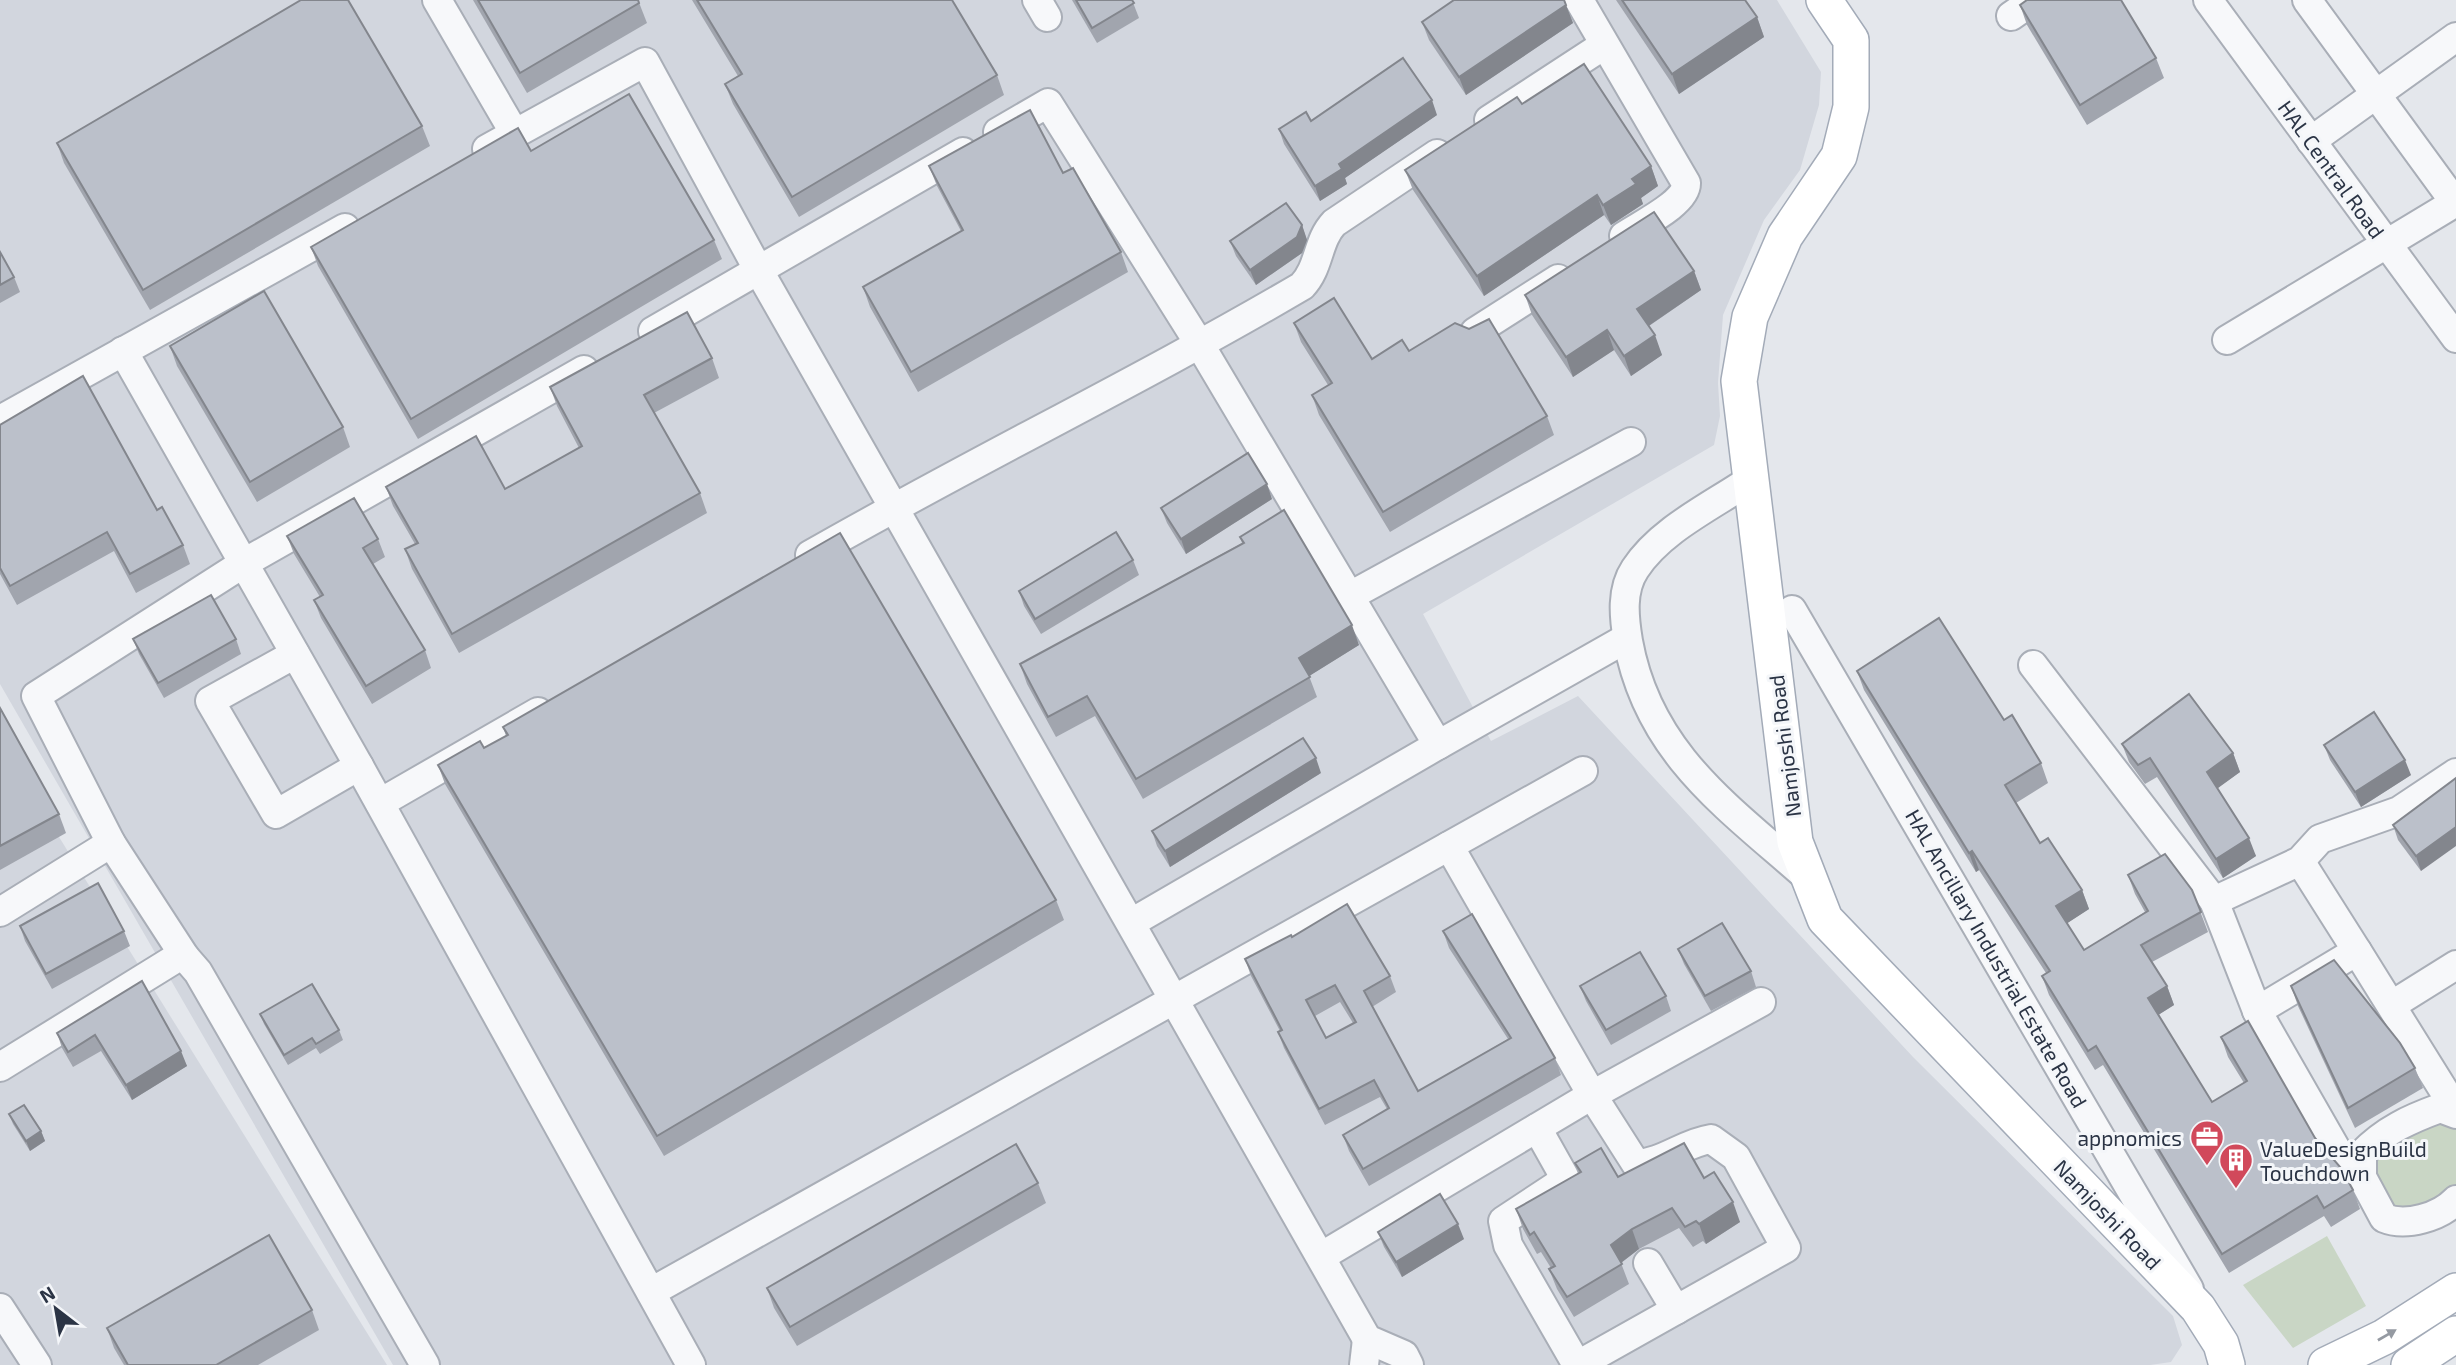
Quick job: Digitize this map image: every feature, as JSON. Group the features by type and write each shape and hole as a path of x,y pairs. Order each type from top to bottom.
{"main road":[{"name":"Namjoshi Road","path":"1825,0 1851,40 1851,107 1839,156 1785,236 1750,317 1739,381 1795,842 1825,919 2198,1308 2221,1343 2227,1365"},
{"path":"2326,1365 2384,1337 2456,1291"},
{"path":"2409,1365 2456,1334"}],"street":[{"path":"437,0 515,134"},
{"path":"1579,0 1686,188 1675,203 1604,249"},
{"path":"2011,16 2034,0"},
{"name":"HAL Central Road","path":"2208,0 2456,338"},
{"path":"2227,340 2456,203 2307,0"},
{"path":"2311,141 2456,37"},
{"path":"786,569 893,507 1200,345 1301,286 1313,272 1323,238 1334,223 1604,45"},
{"path":"468,160 645,62 759,271 1322,1256 1365,1352 1404,1355 1409,1365"},
{"path":"425,1365 198,972 185,957 111,843 36,696 244,563 759,271 1048,103 1200,345 1438,745"},
{"path":"0,420 373,213"},
{"path":"1475,332 1581,264"},
{"path":"123,351 380,803 691,1365"},
{"path":"1350,596 1631,442"},
{"path":"1752,478 1660,541 1634,570 1625,592 1628,638 1633,667 1669,744 1696,779 1807,877"},
{"name":"HAL Ancillary Industrial Estate Road","path":"1792,610 2171,1253 2198,1308"},
{"path":"1131,923 1628,638"},
{"path":"295,654 210,701 276,814 359,766"},
{"path":"2033,665 2214,901 2258,1011 2336,1149 2362,1177 2384,1218 2399,1224 2453,1212"},
{"path":"380,803 559,700"},
{"path":"651,1292 1583,771"},
{"path":"2214,901 2300,861 2320,839 2399,811 2456,773"},
{"path":"0,912 111,843"},
{"path":"1449,846 1592,1095 1636,1164 1651,1163 1693,1142 1712,1139 1736,1157 1786,1248 1577,1365 1508,1245 1503,1231 1503,1221 1556,1186 1564,1176 1537,1128"},
{"path":"2300,861 2392,1005 2456,1112"},
{"path":"2258,1011 2357,951"},
{"path":"0,1067 178,957 185,957"},
{"path":"2392,1005 2456,965"},
{"path":"1322,1256 1592,1095 1761,1002"},
{"path":"2362,1177 2362,1154 2376,1139 2406,1120 2441,1108 2456,1112"},
{"path":"1648,1263 1676,1310"},
{"path":"0,1308 37,1365"}],"shaded area":[{"path":"0,0 1777,0 1821,72 1819,105 1800,170 1764,220 1723,315 1718,383 1720,416 1714,445 1423,614 1491,741 1578,696 1913,1057 2173,1316 2182,1345 2171,1362 2150,1365 393,1365 0,684"},
{"path":"0,742 387,1365 0,1365"}],"green space":[{"path":"2456,1120 2456,1194 2448,1202 2387,1214 2367,1155 2409,1124"},
{"path":"2327,1236 2366,1306 2293,1348 2243,1285"}],"building":[{"path":"301,0 348,0 422,126 143,290 57,143"},
{"path":"478,0 638,0 639,3 520,73"},
{"path":"697,0 952,0 997,75 792,197 725,84 742,74"},
{"path":"1076,0 1132,0 1134,3 1092,28"},
{"path":"1454,0 1564,0 1566,5 1459,77 1422,22"},
{"path":"1622,0 1745,0 1757,17 1672,74"},
{"path":"2027,0 2121,0 2156,58 2080,105 2020,5"},
{"path":"1403,58 1432,100 1339,164 1342,169 1315,186 1279,129 1306,112 1311,121"},
{"path":"1584,64 1651,166 1632,179 1636,184 1603,205 1597,195 1477,276 1405,170 1517,97 1522,104"},
{"path":"629,94 714,240 411,419 311,247 518,128 531,151"},
{"path":"1030,110 1063,173 1073,168 1121,252 911,372 863,287 963,230 929,166"},
{"path":"1286,203 1302,225 1297,237 1250,270 1230,241"},
{"path":"1654,212 1694,271 1637,309 1655,335 1624,356 1607,330 1566,357 1525,295"},
{"path":"0,252 14,277 0,285"},
{"path":"264,291 343,427 250,482 170,346"},
{"path":"1334,298 1372,359 1402,340 1409,351 1455,323 1469,329 1489,319 1547,416 1383,512 1312,395 1332,383 1294,323"},
{"path":"687,312 712,358 644,395 700,493 452,634 405,549 418,543 386,487 476,436 505,489 582,446 550,387"},
{"path":"83,376 157,510 162,507 183,545 130,574 107,532 10,586 0,568 0,425"},
{"path":"1248,453 1267,484 1181,539 1161,508"},
{"path":"354,498 378,539 363,548 425,650 366,686 314,600 323,595 287,536"},
{"path":"1284,510 1352,625 1299,658 1310,677 1136,779 1087,696 1048,717 1020,664 1244,543 1240,537"},
{"path":"1116,532 1133,560 1035,619 1019,591"},
{"path":"840,533 1056,900 657,1136 438,765 480,741 484,748 508,735 503,727"},
{"path":"211,595 236,639 158,683 133,639"},
{"path":"1939,618 2004,720 2012,715 2041,763 2005,785 2040,843 2048,838 2082,890 2056,906 2084,950 2148,911 2128,875 2165,854 2192,890 2201,912 2141,945 2167,986 2148,998 2212,1102 2247,1081 2221,1037 2248,1021 2315,1138 2341,1168 2353,1190 2324,1208 2317,1196 2222,1254 2096,1046 2088,1051 2042,976 2050,971 1972,851 1969,853 1857,671"},
{"path":"2189,694 2233,753 2207,772 2249,838 2216,859 2150,758 2138,765 2122,744"},
{"path":"0,708 59,814 0,846"},
{"path":"2374,712 2405,760 2355,792 2324,745"},
{"path":"1303,738 1316,758 1165,851 1152,831"},
{"path":"2456,778 2456,827 2416,856 2393,825"},
{"path":"98,883 124,931 46,974 20,926"},
{"path":"1347,904 1390,976 1364,991 1418,1091 1511,1038 1443,931 1472,914 1555,1058 1363,1169 1343,1135 1389,1108 1374,1080 1319,1109 1278,1032 1282,1030 1245,959 1291,935 1292,937","holes":["1335,985 1356,1022 1326,1038 1306,1000"]},
{"path":"1722,923 1751,971 1705,996 1678,949"},
{"path":"1640,952 1666,996 1606,1030 1580,986"},
{"path":"2334,960 2400,1043 2415,1068 2348,1108 2291,986"},
{"path":"142,981 181,1051 126,1085 95,1035 68,1052 57,1033"},
{"path":"312,984 339,1030 316,1044 312,1038 284,1055 260,1014"},
{"path":"24,1105 41,1131 26,1141 9,1114"},
{"path":"1684,1143 1704,1178 1714,1172 1733,1202 1699,1224 1696,1221 1685,1227 1672,1208 1632,1229 1611,1245 1622,1264 1567,1297 1549,1269 1555,1266 1534,1232 1530,1235 1516,1209 1581,1172 1575,1163 1601,1148 1618,1177"},
{"path":"1016,1144 1038,1183 790,1327 767,1288"},
{"path":"1440,1194 1458,1224 1396,1262 1378,1232"},
{"path":"269,1235 312,1310 216,1365 128,1365 107,1328"}],"place":[{"name":"appnomics","path":"2207,1167"},
{"name":"ValueDesignBuild Touchdown","path":"2236,1190"}]}
